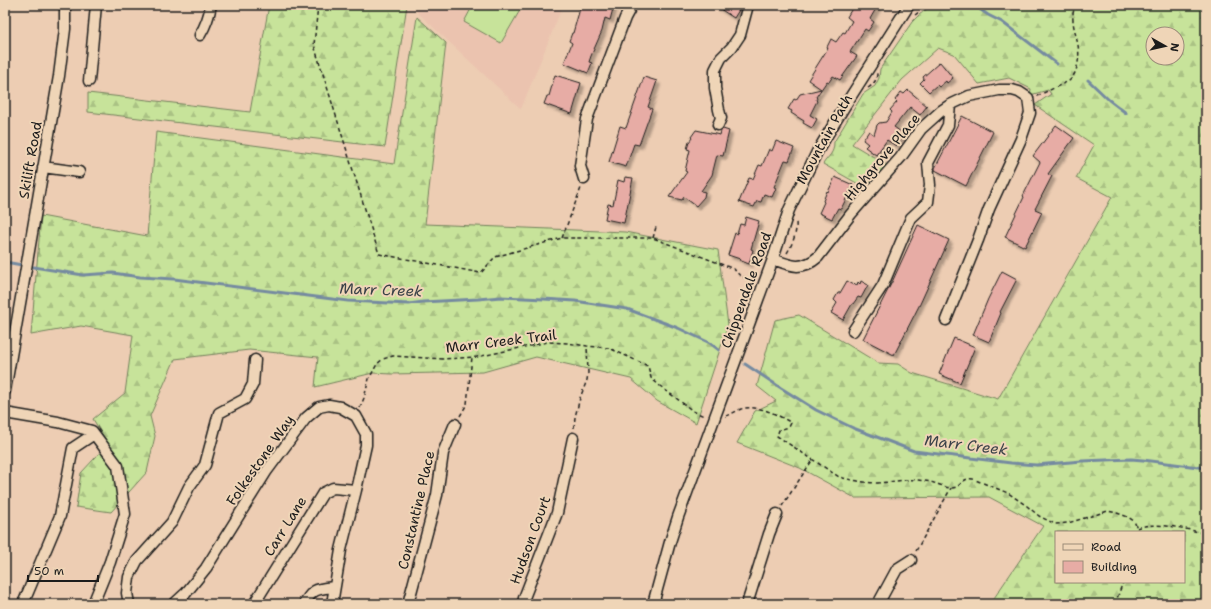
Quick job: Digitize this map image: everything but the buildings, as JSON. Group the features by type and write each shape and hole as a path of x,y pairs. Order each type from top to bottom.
{"street":[{"name":"Skilift Road","path":"5,390 59,76 65,5"},
{"path":"89,81 96,5"},
{"path":"200,35 206,26 211,5"},
{"path":"584,179 580,166 587,119 625,18 632,5"},
{"path":"718,125 721,118 715,88 715,70 721,58 732,47 740,35 748,5"},
{"name":"Chippendale Road","path":"653,604 678,517 773,259 789,210 817,152 909,5"},
{"name":"Highgrove Place","path":"773,259 793,266 798,266 808,264 818,257 852,214 901,157 921,129 950,105 969,96 999,90 1012,90 1019,92 1028,98"},
{"path":"946,320 989,209 1021,139 1030,113 1028,98"},
{"path":"853,331 883,285 911,218 928,202 930,185 928,163 948,125 950,105"},
{"path":"43,167 79,172"},
{"path":"129,604 127,593 130,577 137,561 172,522 189,487 205,465 218,414 245,399 254,384 255,360"},
{"name":"Folkestone Way","path":"174,604 186,593 206,568 266,472 306,418 319,407 329,405 340,407 356,416"},
{"path":"5,413 58,422 92,431 118,466 125,514 110,562 93,604"},
{"path":"332,604 341,550 366,445 366,434 356,416"},
{"name":"Constantine Place","path":"408,604 437,495 443,453 455,424"},
{"path":"23,604 60,516 73,448 94,434"},
{"name":"Hudson Court","path":"523,604 524,598 558,513 573,438"},
{"name":"Carr Lane","path":"254,604 323,493 333,488 356,490"},
{"path":"747,604 769,534 777,514"},
{"path":"878,604 897,569 911,560"},
{"path":"304,604 309,596 317,589 334,587"}],"path":[{"path":"318,5 314,45 379,254 481,273 495,257 562,238 653,238 734,269 743,277 759,277"},
{"path":"913,17 928,5"},
{"path":"1028,98 1034,98 1048,92 1063,85 1073,78 1077,68 1078,47 1072,14 1076,5"},
{"name":"Mountain Path","path":"863,91 876,80 877,71"},
{"path":"562,238 584,179"},
{"path":"785,257 792,245 796,232 797,216"},
{"path":"653,238 656,227"},
{"name":"Marr Creek Trail","path":"356,416 364,398 369,379 377,364 383,359 393,356 443,359 472,357 548,342 609,348 643,362 648,366 652,378 660,386 692,411 708,417"},
{"path":"573,438 575,417 587,380 587,346"},
{"path":"455,424 466,404 472,357"},
{"path":"722,417 742,409 752,407 776,415 790,422 791,423 789,426 779,430 777,436 839,477 877,483 918,480 932,482 951,488 968,478 1008,494 1027,506 1039,516 1055,524 1068,523 1108,512 1128,517 1134,521 1138,528 1137,531"},
{"path":"777,514 813,459"},
{"path":"911,560 923,541 951,488"},
{"path":"1138,528 1145,525 1172,527 1206,534"},
{"path":"1115,604 1123,583"}],"shaded area":[{"path":"417,5 563,5 521,109 416,11"}],"green space":[{"path":"269,5 407,5 385,147 88,112 88,93 250,112"},
{"path":"473,5 523,5 501,43 464,22"},
{"path":"946,5 1206,5 1206,604 990,604 1043,526 989,497 855,498 800,468 737,443 755,411 776,401 757,386 775,320 799,315 878,363 898,364 912,373 998,399 1112,197 1076,178 1094,145 1035,105 1051,94 1048,90 1030,95 1031,89 1009,78 979,84 954,54 938,48 902,80 852,144 889,166 869,190 823,164 832,152 834,142 863,94 875,86 879,78 880,69 912,22 928,8"},
{"path":"417,17 446,43 425,224 625,232 718,250 728,325 696,423 657,401 631,379 536,357 483,372 373,373 315,387 318,357 249,350 175,359 150,416 155,436 147,472 111,512 76,507 81,473 108,444 93,419 125,393 133,335 81,326 31,335 41,216 147,236 156,132 394,164"}],"waterway":[{"path":"974,5 988,15 1002,22 1057,64"},
{"path":"1088,80 1109,100 1126,113"},
{"name":"Marr Creek","path":"5,262 22,265"},
{"name":"Marr Creek","path":"34,267 83,275 113,273 140,277 174,279 348,301 409,304 501,297 575,301 627,309 678,328 710,343 719,350"},
{"name":"Marr Creek","path":"745,364 816,410 853,428 914,451 1036,465 1131,459 1206,468"}]}
